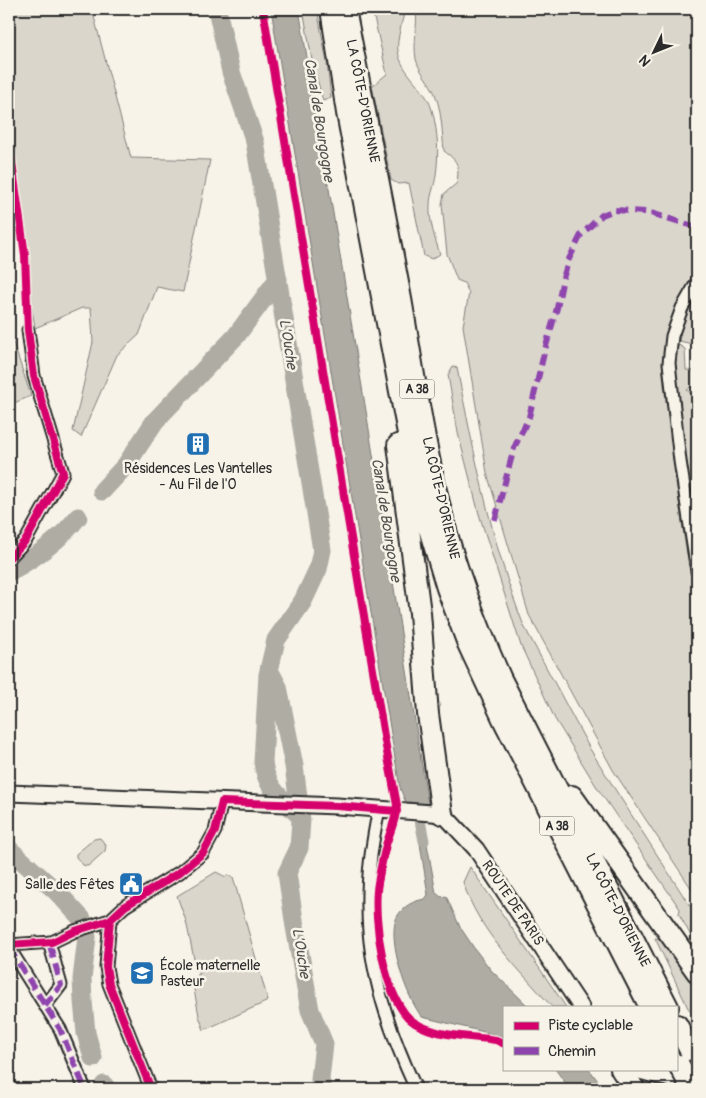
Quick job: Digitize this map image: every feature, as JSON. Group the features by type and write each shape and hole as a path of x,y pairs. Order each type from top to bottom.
{"highway":[{"name":"LA CÔTE-D'ORIENNE","path":"331,9 347,113 414,465 428,525 447,588 468,644 508,730 649,1006"},
{"name":"LA CÔTE-D'ORIENNE","path":"345,9 442,518 463,586 481,633 521,720 667,1006"},
{"path":"384,311 401,469 420,613 437,814"},
{"path":"521,720 585,815 697,972"},
{"path":"678,1034 682,1068 692,1089"},
{"path":"622,1070 634,1089"}],"main road":[{"path":"9,794 311,805 437,814"},
{"name":"ROUTE DE PARIS","path":"437,814 460,830 476,849 580,1006"}],"street":[{"path":"697,282 682,308 672,336 669,363 679,452 697,571"},
{"path":"9,558 26,540 63,473 55,441 34,376 28,330"},
{"path":"85,1089 60,1030 9,947 49,942 75,931 110,920 125,906 180,872 203,853 215,830 222,802"},
{"path":"379,809 370,856 368,909 372,948 380,993 400,1051 416,1089"},
{"path":"110,920 106,967 109,984 152,1089"},
{"path":"45,1006 61,985 49,942"}],"shaded area":[{"path":"9,9 92,9 131,158 210,160 183,292 157,287 139,335 117,355 81,437 73,431 93,342 91,308 82,308 35,328 9,159"},
{"path":"271,9 299,9 368,423 428,804 406,803 400,788"},
{"path":"303,9 317,9 331,98 323,101 312,60"},
{"path":"372,9 405,9 398,41 400,59 408,74 425,94 434,118 437,134 437,159 430,201 430,218 440,254 432,259 424,256 409,183 398,184 391,180 372,86 387,74"},
{"path":"416,9 697,9 697,272 684,293 674,315 667,339 663,371 681,515 697,601 697,897 613,770 529,615 487,473 463,326 469,293 464,283 457,280 447,254 442,204 444,194 457,183 458,168 453,158 444,151 437,101 416,59"},
{"path":"697,293 697,316 691,320 692,328 697,334 697,345 679,341 682,325"},
{"path":"9,330 31,396 9,405"},
{"path":"679,345 685,349 686,370 694,371 697,369 697,391 690,387 687,390 697,399 697,536 673,362"},
{"path":"453,366 457,368 493,532 524,626 590,749 697,917 697,947 679,914 680,909 598,789 555,719 521,646 479,514 458,433 448,375"},
{"path":"423,822 436,893 441,897 446,896 460,927 491,970 528,1006 503,1006 503,1037 422,1017 410,997 396,954 394,927 397,917 405,907 425,899 428,895 417,824 421,825"},
{"path":"100,838 106,845 105,851 88,866 83,865 76,857 76,854 94,839"},
{"path":"470,867 565,1006 551,1006 513,964 479,917 463,882"},
{"path":"216,872 226,877 227,875 233,877 268,1001 204,1030 199,1016 192,979 200,974 197,959 194,959 186,921 177,896"},
{"path":"655,938 660,939 697,991 697,1018 688,1008"},
{"path":"556,1070 590,1070 604,1089 570,1089"}],"waterway":[{"name":"L'Ouche","path":"217,9 231,72 255,142 322,550 318,569 303,601 276,640 269,670 278,687 294,766 301,820 299,848 287,873 310,1010 324,1044 320,1079 322,1089"},
{"path":"102,491 126,465 155,421 236,336 278,279"},
{"path":"9,572 46,548 78,517"},
{"name":"L'Ouche","path":"268,674 263,762 267,779 275,791 298,814"},
{"name":"Canal de Bourgogne","path":"417,805 424,841"},
{"path":"9,849 57,892 82,919 87,937 82,979 83,1001 86,1033 93,1058"},
{"path":"104,1085 107,1089"}],"marked path":[{"path":"495,520 514,448 529,417 563,278 569,259 581,235 602,215 615,210 647,212 697,227"},
{"path":"45,1006 61,985 49,942"},
{"path":"9,948 60,1029 85,1089"}],"cycle path":[{"path":"263,9 397,805 378,883 377,916 383,958 395,998 404,1013 415,1023 434,1031 496,1040 503,1043"},
{"path":"9,142 25,255 28,330 34,376 63,473 26,540 9,558"},
{"path":"151,1089 109,984 106,967 110,920 125,906 180,872 203,853 215,831 222,802 337,806 397,811"},
{"path":"9,945 52,942 75,931 110,920"}],"place":[{"name":"Résidences Les Vantelles - Au Fil de l'O","path":"198,444"},
{"name":"Salle des Fêtes","path":"131,884"},
{"name":"École maternelle Pasteur","path":"142,973"}]}
